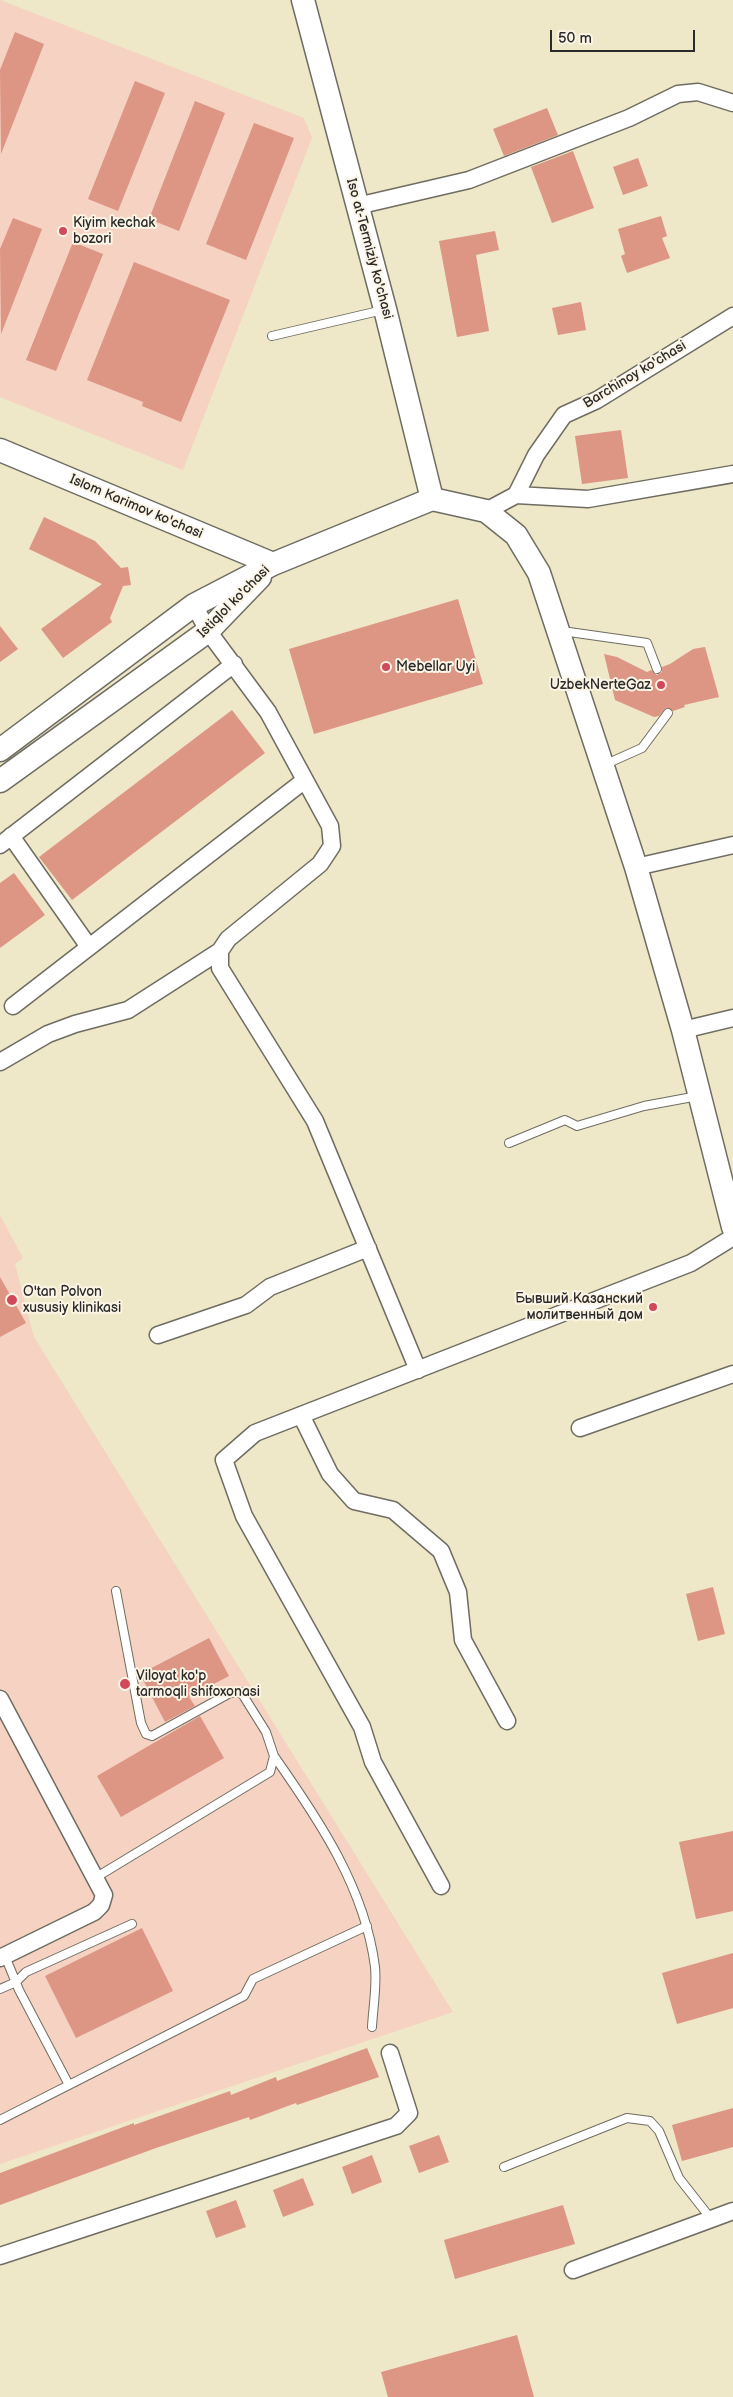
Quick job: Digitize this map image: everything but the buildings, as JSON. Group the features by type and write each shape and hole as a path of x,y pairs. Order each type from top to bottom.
{"main road":[{"name":"Iso at-Termiziy ko'chasi","path":"301,1 385,309 432,498"},
{"name":"Islom Karimov ko'chasi","path":"0,450 273,564"},
{"path":"273,564 432,498 486,511 516,535 540,573 636,868 683,1030 733,1227"},
{"name":"Istiqlol ko'chasi","path":"0,750 194,605 273,564"},
{"name":"Istiqlol ko'chasi","path":"0,781 208,631 273,564"}],"street":[{"path":"357,206 469,180 629,118 678,94 698,92 733,103"},
{"name":"Barchinoy ko'chasi","path":"516,495 536,455 564,416 597,400 733,316"},
{"path":"486,511 516,495 588,499 733,474"},
{"path":"0,1062 48,1034 75,1024 128,1010 220,951 228,939 320,864 332,846 330,826 268,712 208,631 194,605"},
{"path":"89,947 6,841 234,664"},
{"path":"13,1006 304,780"},
{"path":"636,868 733,845"},
{"path":"220,951 220,968 315,1121 418,1370"},
{"path":"683,1030 733,1018"},
{"path":"441,1886 374,1762 362,1727 244,1516 224,1460 255,1433 691,1263 733,1237"},
{"path":"158,1335 246,1304 270,1287 368,1248"},
{"path":"580,1428 733,1374"},
{"path":"301,1415 330,1474 354,1501 393,1510 441,1551 458,1592 463,1640 507,1721"},
{"path":"0,1699 104,1895 101,1905 94,1912 3,1957"},
{"path":"0,2256 396,2126 409,2114 390,2053"},
{"path":"573,2270 733,2211"}],"lane":[{"path":"272,336 385,309"},
{"path":"558,630 647,643 657,668"},
{"path":"602,766 642,748 668,713"},
{"path":"510,1143 565,1120 577,1126 644,1106 700,1096"},
{"path":"116,1592 141,1723 146,1734 152,1736 230,1693 241,1692 266,1732 274,1756 346,1870 366,1926 375,1968 372,2028"},
{"path":"95,1878 270,1772 274,1756"},
{"path":"0,1989 16,1982 26,1972 132,1924"},
{"path":"0,2120 244,1996 253,1979 366,1926"},
{"path":"3,1957 69,2085"},
{"path":"504,2167 627,2118 650,2121 659,2131 679,2178 712,2220"}],"shaded area":[{"path":"0,0 304,118 312,138 183,470 0,397"},
{"name":"Viloyat ko'p tarmoqli shifoxonasi","path":"0,1215 23,1258 15,1264 34,1337 453,2012 0,2164"}],"place":[{"name":"Kiyim kechak bozori","path":"63,231"},
{"name":"Mebellar Uyi","path":"386,667"},
{"name":"UzbekNerteGaz","path":"661,685"},
{"name":"O'tan Polvon xususiy klinikasi","path":"12,1300"},
{"name":"Бывший Казанский молитвенный дом","path":"653,1307"},
{"name":"Viloyat ko'p tarmoqli shifoxonasi","path":"125,1684"}]}
